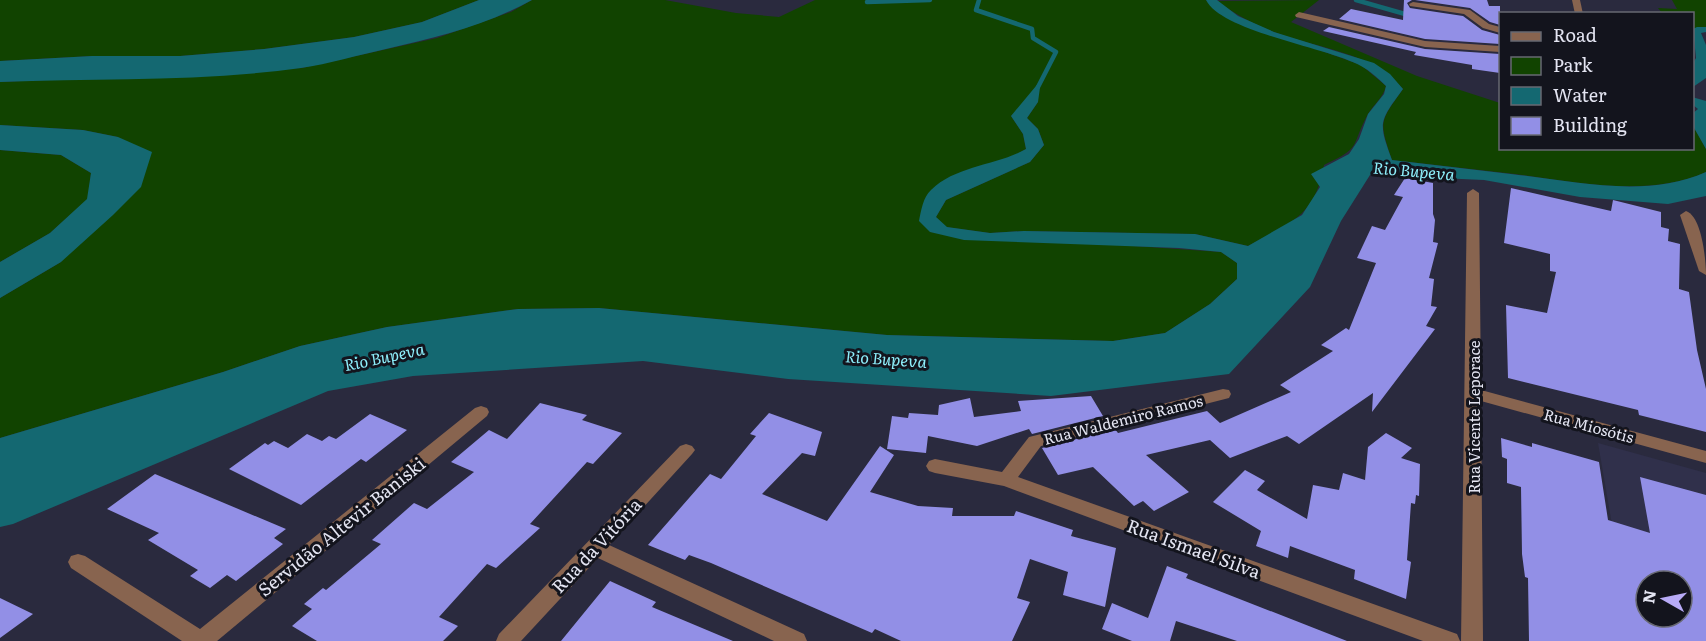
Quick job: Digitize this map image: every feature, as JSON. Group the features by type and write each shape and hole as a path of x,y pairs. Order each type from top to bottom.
{"street":[{"path":"1413,4 1467,12 1485,26 1499,30"},
{"path":"1299,15 1363,32 1425,44 1499,49"},
{"name":"Rua Vicente Leporace","path":"1472,641 1473,193"},
{"path":"1686,215 1706,271"},
{"name":"Rua Miosótis","path":"1473,393 1706,457"},
{"name":"Rua Waldemiro Ramos","path":"1006,480 1035,441 1223,394"},
{"name":"Servidão Altevir Baniski","path":"200,641 481,412"},
{"name":"Rua da Vitória","path":"507,641 686,450"},
{"name":"Rua Ismael Silva","path":"935,466 1006,480 1449,641"},
{"path":"594,548 796,641"},
{"path":"78,562 200,641"}],"shaded area":[{"path":"1598,443 1706,473 1706,641 1632,641"}],"green space":[{"path":"0,0 479,0 422,22 354,37 264,49 180,56 92,56 0,61"},
{"path":"532,0 665,0 736,13 779,17 815,0 1206,0 1222,15 1361,65 1386,86 1368,114 1354,145 1345,154 1324,165 1320,182 1307,207 1288,224 1248,246 1195,234 1024,231 990,233 946,227 936,217 946,200 1030,162 1044,145 1038,129 1027,118 1038,102 1030,97 1011,116 1023,134 1026,149 1012,157 951,177 930,232 1221,252 1237,263 1237,279 1210,304 1165,333 1113,341 887,335 599,308 518,309 387,327 300,346 223,372 0,438 0,298 61,262 118,137 83,130 0,125 0,82 302,68 437,38 511,12"},
{"path":"1319,0 1291,22 1417,76 1499,103 1499,150 1694,150 1694,128 1706,149 1706,172 1684,180 1660,184 1612,186 1392,160 1383,129 1389,109 1403,89 1390,76 1360,59 1266,29 1217,1"},
{"path":"1672,0 1706,0 1706,27 1694,29 1694,12 1661,12 1658,8 1677,9"},
{"path":"0,150 61,155 91,173 88,199 50,233 0,262"}],"water":[{"path":"479,0 532,0 479,24 442,35 301,68 188,78 0,82 0,61 92,56 180,56 264,49 354,37 422,22"},
{"name":"Rio Bupeva","path":"1206,0 1217,0 1238,16 1274,32 1374,63 1390,74 1403,89 1389,109 1383,123 1384,138 1392,160 1609,186 1659,185 1706,172 1706,196 1668,204 1580,197 1484,180 1370,175 1341,221 1310,287 1229,374 1051,396 788,379 643,361 413,376 328,391 13,524 0,527 0,438 223,372 300,346 387,327 518,309 599,308 887,335 1113,341 1165,333 1210,304 1237,279 1237,263 1221,252 1179,248 964,240 930,232 919,221 926,196 941,182 953,175 1026,149 1023,134 1011,116 1041,80 1038,102 1027,118 1038,129 1044,145 1030,162 946,200 936,217 947,227 990,233 1024,231 1195,234 1248,246 1302,215 1320,187 1311,174 1349,154 1359,139 1368,114 1384,94 1386,86 1368,70 1345,59 1253,30 1232,21 1216,11"},
{"path":"1706,27 1706,32 1701,33 1706,45 1706,78 1694,86 1696,58 1694,28"},
{"path":"1694,98 1706,101 1706,149 1694,128 1694,112 1698,109 1694,106"},
{"path":"0,125 83,130 118,137 152,152 141,187 113,215 61,262 0,298 0,262 50,233 87,199 91,173 61,155 0,150"}],"building":[{"path":"1404,0 1412,0 1407,3 1410,8 1463,16 1482,30 1499,35 1499,44 1425,39 1339,19 1351,9 1403,20"},
{"path":"1415,0 1487,0 1489,6 1500,6 1499,25 1490,22 1470,8"},
{"path":"1329,27 1425,49 1499,54 1499,73 1472,69 1472,65 1414,55 1416,52 1323,31"},
{"path":"1405,178 1433,183 1435,220 1433,242 1438,243 1429,278 1434,279 1431,306 1437,307 1426,326 1435,329 1372,412 1373,393 1299,444 1287,436 1230,458 1210,440 1146,455 1189,492 1154,511 1143,501 1134,506 1093,467 1058,475 1042,448 1115,429 1118,433 1207,411 1220,423 1291,392 1280,385 1333,351 1321,345 1346,328 1349,330 1376,263 1357,258 1372,226 1385,230 1403,197 1394,195"},
{"path":"1511,188 1611,211 1613,200 1661,212 1661,227 1669,229 1668,241 1680,244 1679,289 1689,292 1697,350 1706,389 1706,432 1639,415 1638,410 1508,378 1506,305 1547,313 1556,272 1550,271 1550,254 1504,243"},
{"path":"1091,396 1103,416 1032,434 1029,429 977,446 928,436 926,453 887,449 892,416 908,418 909,413 938,415 939,405 970,398 974,417 1021,411 1018,401"},
{"path":"540,403 587,415 582,420 622,433 593,464 587,462 530,524 540,528 496,568 487,564 439,617 458,626 443,641 317,641 292,626 312,609 304,604 323,588 326,590 381,544 372,540 414,503 427,509 474,472 451,462 489,430 507,439"},
{"path":"769,413 822,432 815,456 802,453 762,494 827,521 880,446 894,455 870,492 918,506 953,508 952,516 1014,516 1016,511 1073,530 1071,536 1116,548 1105,607 1063,595 1068,572 1030,559 1017,598 1030,602 1012,641 901,641 875,629 872,633 711,563 689,555 685,560 648,545 710,474 721,479 756,436 750,434"},
{"path":"370,414 407,430 366,462 361,459 301,505 229,469 265,443 268,445 274,441 288,448 307,434 322,441 329,436 336,439"},
{"path":"1386,433 1412,448 1401,458 1420,464 1419,496 1416,495 1415,504 1411,503 1407,560 1411,562 1406,599 1354,579 1355,570 1290,546 1288,558 1256,546 1261,531 1213,502 1245,470 1265,481 1257,490 1307,519 1313,485 1339,490 1343,473 1365,480 1368,447"},
{"path":"1501,438 1532,447 1532,443 1599,462 1608,520 1650,533 1640,477 1706,495 1706,641 1529,641 1528,578 1525,577 1522,554 1521,487 1507,483 1507,459 1502,457"},
{"path":"155,474 286,529 274,538 283,544 236,581 227,575 210,588 190,576 198,570 148,540 159,533 107,509"},
{"path":"1167,566 1188,574 1186,578 1347,641 1237,641 1176,621 1170,641 1132,641 1102,629 1112,603 1148,618"},
{"path":"610,581 656,602 652,607 733,641 561,641"},
{"path":"0,598 33,614 0,638"}],"waterway":[{"path":"867,2 930,0"},
{"path":"979,0 976,10 1032,29 1033,38 1056,52 1038,87"},
{"path":"1356,0 1412,16"}]}
